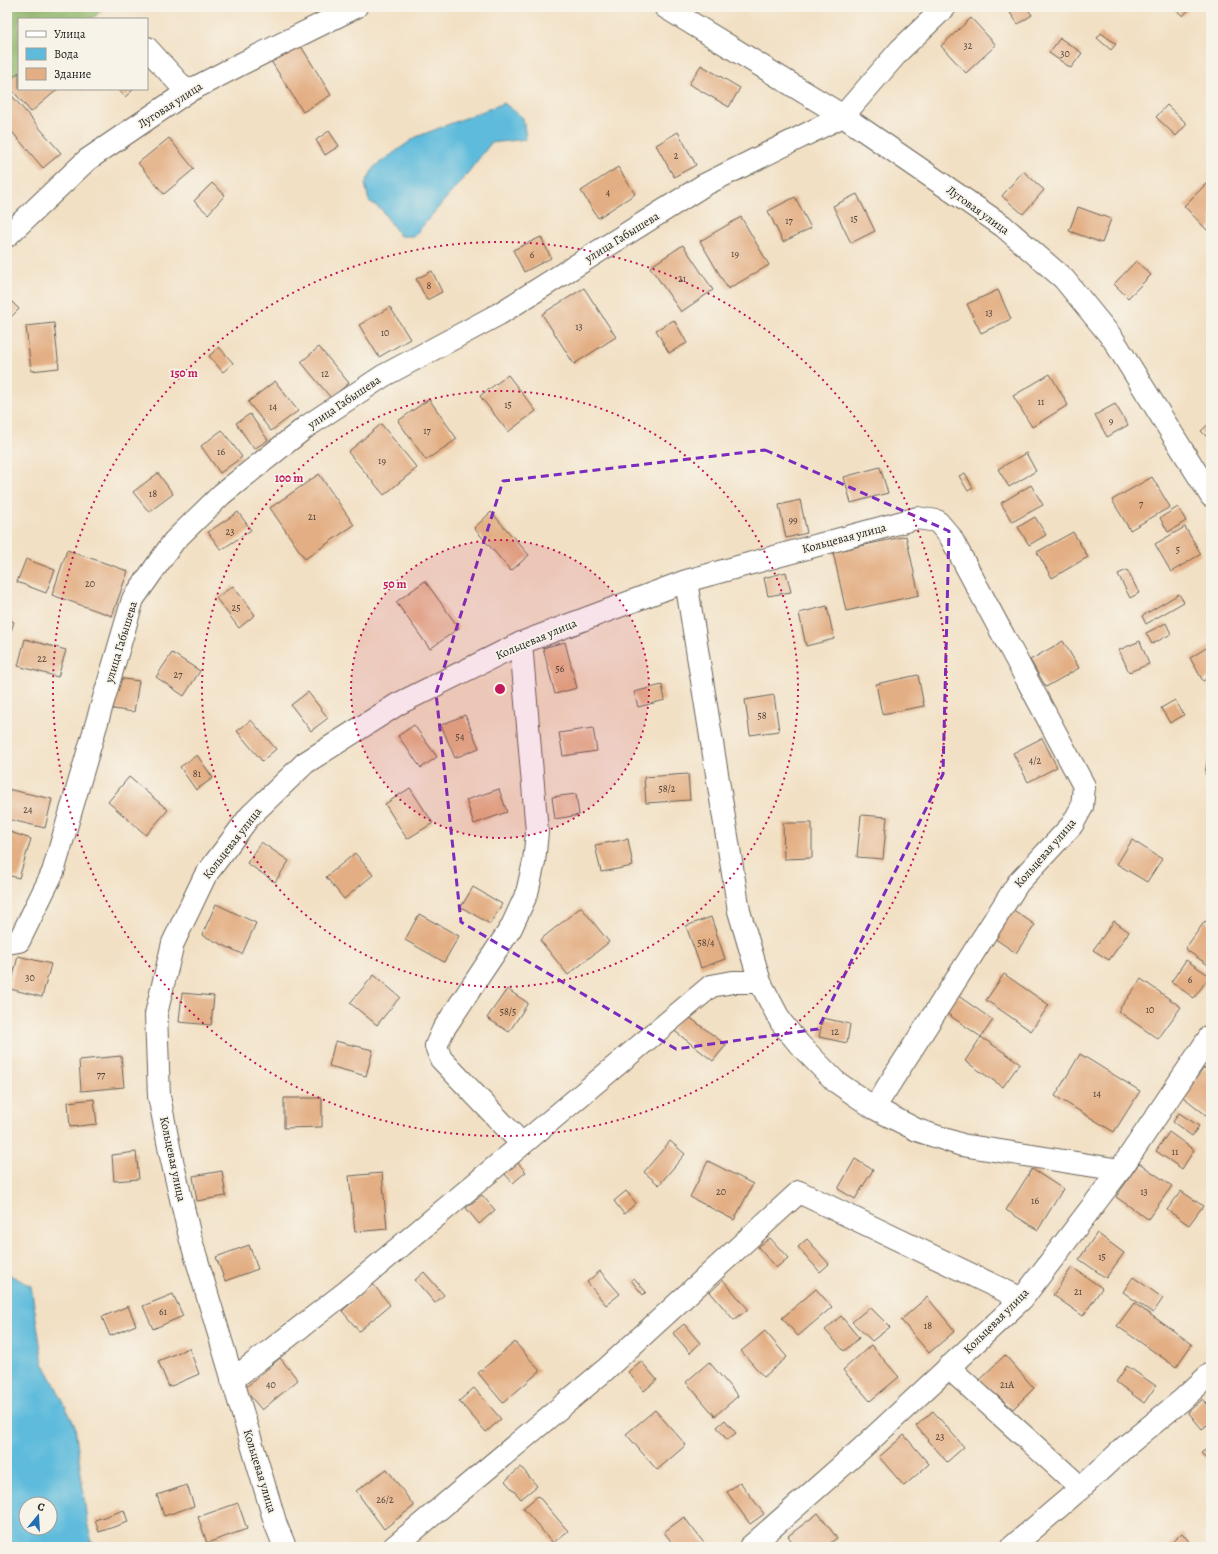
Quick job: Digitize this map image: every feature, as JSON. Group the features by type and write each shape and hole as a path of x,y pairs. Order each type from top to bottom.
{"street":[{"name":"Луговая улица","path":"665,7 843,116 1002,226 1064,279 1113,339 1211,496"},
{"path":"843,116 900,50 945,7"},
{"name":"Луговая улица","path":"7,236 88,160 187,92 349,8"},
{"path":"148,49 187,92"},
{"name":"улица Габышева","path":"7,942 19,941 54,872 133,599 174,541 222,494 306,427 383,376 499,314 704,185 843,116"},
{"name":"Кольцевая улица","path":"285,1547 276,1525 190,1237 170,1152 159,1096 156,1014 173,943 205,876 250,816 305,763 398,704 521,643 686,581 917,518 937,521 950,536 1084,786 1082,807 1072,825 1018,883 874,1108"},
{"path":"686,581 739,911 760,982 780,1022 835,1081 874,1108 917,1130 962,1145 1120,1170"},
{"path":"521,643 537,832 534,862 527,894 511,928 443,1030 436,1046 441,1059 522,1144"},
{"path":"232,1380 346,1292 711,986 734,982 760,982"},
{"name":"Кольцевая улица","path":"750,1547 860,1450 1022,1299 1120,1170 1211,1034"},
{"path":"394,1547 605,1370 799,1192 1022,1299"},
{"path":"948,1367 1081,1488"},
{"path":"1012,1547 1081,1488 1126,1446 1182,1400 1211,1373"}],"highlighted area":[{"path":"765,450 949,531 943,774 818,1029 676,1049 461,922 436,693 503,481"}],"green space":[{"path":"7,7 105,7 93,18 18,18 18,84 7,94"}],"water":[{"path":"504,103 523,118 526,139 491,143 414,236 400,236 381,209 369,201 365,184 374,167 416,137"},
{"path":"7,1271 10,1275 31,1286 43,1363 75,1426 87,1522 93,1547 9,1547 7,1538"}],"building":[{"path":"1006,7 1026,7 1032,15 1018,24"},
{"path":"1172,7 1191,7 1183,16"},
{"path":"971,18 996,45 966,73 941,46"},
{"path":"1101,33 1116,44 1111,50 1097,38"},
{"path":"1060,38 1082,53 1071,68 1049,53"},
{"path":"299,43 331,95 303,112 271,61"},
{"path":"701,65 740,88 729,107 689,84"},
{"path":"18,73 18,90 57,90 31,112 7,84 7,82"},
{"path":"7,90 61,153 43,168 7,126"},
{"path":"119,90 133,90 125,97"},
{"path":"1167,105 1187,124 1176,136 1156,117"},
{"path":"329,131 339,146 325,155 316,140"},
{"path":"678,132 696,165 674,177 656,145"},
{"path":"169,138 194,169 164,194 138,163"},
{"path":"618,167 635,194 598,218 581,191"},
{"path":"1023,171 1044,190 1023,214 1002,196"},
{"path":"212,183 225,195 208,214 194,201"},
{"path":"1207,183 1211,187 1211,226 1207,230 1184,206"},
{"path":"857,194 875,231 851,243 833,206"},
{"path":"795,197 811,228 783,242 768,211"},
{"path":"1078,207 1111,219 1102,243 1069,231"},
{"path":"741,217 769,265 728,289 700,241"},
{"path":"541,237 551,258 524,272 513,250"},
{"path":"683,245 713,290 681,312 650,267"},
{"path":"1136,261 1151,275 1128,298 1114,284"},
{"path":"432,271 442,292 427,300 416,279"},
{"path":"584,288 616,337 574,364 542,314"},
{"path":"998,290 1011,319 981,333 967,304"},
{"path":"7,297 19,309 7,321"},
{"path":"390,307 410,339 379,357 359,325"},
{"path":"674,320 687,343 669,353 656,330"},
{"path":"54,323 59,368 31,371 26,326"},
{"path":"219,347 233,363 223,372 209,356"},
{"path":"319,347 349,383 331,398 301,362"},
{"path":"1050,374 1068,405 1032,427 1013,396"},
{"path":"508,375 536,411 508,432 480,396"},
{"path":"275,381 298,411 271,431 248,402"},
{"path":"429,399 457,439 426,460 398,421"},
{"path":"1115,404 1128,425 1107,437 1095,415"},
{"path":"250,414 268,440 254,449 236,423"},
{"path":"1211,422 1211,441 1201,431"},
{"path":"381,424 417,468 384,495 348,452"},
{"path":"222,430 242,457 220,473 201,446"},
{"path":"1026,453 1036,471 1009,487 998,469"},
{"path":"880,467 888,493 851,503 844,477"},
{"path":"158,473 173,494 149,512 133,492"},
{"path":"965,473 973,488 968,491 959,476"},
{"path":"319,474 354,525 305,559 270,508"},
{"path":"1152,477 1170,507 1130,530 1112,500"},
{"path":"1031,485 1043,505 1012,522 1001,503"},
{"path":"800,500 807,533 786,538 779,505"},
{"path":"1178,507 1186,521 1168,532 1160,518"},
{"path":"238,512 251,530 221,550 208,532"},
{"path":"491,512 529,555 511,571 474,528"},
{"path":"1035,517 1046,535 1029,545 1018,527"},
{"path":"1185,527 1201,554 1171,572 1155,544"},
{"path":"1073,532 1088,557 1052,578 1037,552"},
{"path":"906,536 919,595 846,611 833,552"},
{"path":"67,550 128,571 112,616 52,595"},
{"path":"26,559 55,570 46,593 17,582"},
{"path":"1127,570 1139,593 1130,598 1118,574"},
{"path":"786,572 791,592 768,596 764,578"},
{"path":"425,581 459,628 430,649 396,602"},
{"path":"233,586 255,615 239,628 216,598"},
{"path":"1179,594 1184,602 1146,624 1142,616"},
{"path":"827,606 834,639 806,646 799,613"},
{"path":"7,619 14,622 7,643"},
{"path":"1166,623 1171,634 1152,644 1146,633"},
{"path":"25,639 66,650 58,677 18,666"},
{"path":"1063,641 1079,668 1046,687 1030,660"},
{"path":"1140,641 1149,664 1129,672 1119,650"},
{"path":"565,642 577,688 555,694 543,648"},
{"path":"1211,645 1211,676 1203,681 1190,658"},
{"path":"172,653 200,671 184,696 156,677"},
{"path":"918,675 924,706 882,714 876,684"},
{"path":"117,678 139,681 134,712 113,709"},
{"path":"662,685 665,700 638,707 634,692"},
{"path":"308,692 328,718 311,731 291,705"},
{"path":"774,695 779,731 750,735 745,700"},
{"path":"1175,700 1184,715 1170,723 1161,708"},
{"path":"465,715 479,748 455,758 441,725"},
{"path":"251,720 276,749 262,761 237,731"},
{"path":"414,725 437,757 421,768 398,736"},
{"path":"593,728 597,751 563,756 559,733"},
{"path":"1042,738 1057,767 1028,782 1013,753"},
{"path":"197,755 213,778 196,790 180,767"},
{"path":"1208,757 1211,758 1211,775 1205,774"},
{"path":"688,774 690,800 646,803 644,777"},
{"path":"129,777 168,810 146,835 108,802"},
{"path":"410,788 433,823 407,839 385,804"},
{"path":"7,789 52,799 45,828 7,819"},
{"path":"499,789 507,812 474,824 466,800"},
{"path":"576,794 579,815 555,819 552,797"},
{"path":"861,815 887,817 883,859 857,857"},
{"path":"783,823 812,823 812,858 784,859"},
{"path":"7,831 31,839 19,878 7,875"},
{"path":"628,839 633,866 601,872 595,845"},
{"path":"1132,840 1162,859 1147,882 1117,864"},
{"path":"261,842 289,861 275,882 247,863"},
{"path":"355,853 373,875 344,899 326,877"},
{"path":"473,887 502,904 490,924 461,907"},
{"path":"216,904 256,923 242,954 202,935"},
{"path":"1008,906 1035,925 1016,953 988,934"},
{"path":"581,907 609,942 568,975 540,940"},
{"path":"419,914 459,936 444,962 405,940"},
{"path":"711,917 725,959 701,968 686,926"},
{"path":"1114,921 1129,932 1109,960 1093,950"},
{"path":"1205,921 1211,925 1211,967 1185,949"},
{"path":"18,956 51,964 42,997 10,989"},
{"path":"1186,960 1210,976 1194,998 1171,982"},
{"path":"1004,974 1049,1005 1031,1031 986,1000"},
{"path":"374,975 400,997 377,1025 350,1003"},
{"path":"1141,979 1181,1007 1158,1039 1118,1011"},
{"path":"507,989 528,1003 509,1032 487,1018"},
{"path":"182,993 214,996 211,1025 179,1022"},
{"path":"954,993 993,1020 981,1037 942,1010"},
{"path":"684,1013 726,1045 713,1061 672,1029"},
{"path":"823,1018 850,1024 847,1043 819,1037"},
{"path":"981,1037 1020,1063 1003,1087 965,1061"},
{"path":"335,1041 373,1050 366,1076 329,1066"},
{"path":"1080,1054 1140,1091 1114,1132 1055,1096"},
{"path":"1211,1054 1211,1065 1206,1062"},
{"path":"121,1056 124,1087 81,1091 79,1060"},
{"path":"1204,1068 1211,1074 1211,1119 1182,1096"},
{"path":"284,1098 322,1098 322,1127 284,1128"},
{"path":"94,1099 97,1124 70,1127 68,1102"},
{"path":"1179,1113 1199,1126 1192,1136 1173,1122"},
{"path":"1169,1132 1194,1150 1182,1169 1156,1151"},
{"path":"670,1141 685,1154 659,1185 644,1172"},
{"path":"136,1152 139,1179 114,1181 112,1155"},
{"path":"855,1159 873,1170 855,1199 838,1189"},
{"path":"708,1161 753,1184 734,1220 690,1197"},
{"path":"517,1162 526,1172 513,1183 504,1173"},
{"path":"1139,1163 1172,1186 1148,1219 1116,1197"},
{"path":"1032,1169 1063,1189 1038,1230 1006,1210"},
{"path":"222,1171 226,1196 197,1201 193,1176"},
{"path":"382,1173 387,1229 355,1232 349,1176"},
{"path":"626,1191 636,1203 624,1214 614,1201"},
{"path":"1181,1191 1203,1206 1189,1225 1167,1210"},
{"path":"482,1195 495,1210 479,1224 466,1208"},
{"path":"1097,1233 1124,1253 1106,1278 1079,1259"},
{"path":"770,1238 788,1258 776,1268 758,1247"},
{"path":"807,1239 829,1264 820,1272 798,1247"},
{"path":"249,1245 258,1269 225,1281 216,1257"},
{"path":"1072,1267 1102,1288 1083,1316 1053,1295"},
{"path":"600,1271 620,1294 606,1305 587,1282"},
{"path":"424,1272 444,1295 435,1303 415,1280"},
{"path":"1133,1277 1163,1298 1153,1313 1123,1292"},
{"path":"634,1278 646,1292 643,1295 631,1280"},
{"path":"723,1280 748,1309 734,1320 710,1292"},
{"path":"373,1284 390,1305 359,1331 342,1311"},
{"path":"816,1289 832,1307 798,1336 782,1318"},
{"path":"173,1294 183,1316 153,1329 143,1306"},
{"path":"927,1297 955,1331 929,1353 901,1320"},
{"path":"1134,1303 1192,1344 1176,1367 1117,1326"},
{"path":"128,1306 136,1325 110,1336 102,1317"},
{"path":"870,1307 890,1327 872,1341 852,1322"},
{"path":"841,1316 859,1338 844,1351 825,1330"},
{"path":"684,1324 700,1343 690,1353 673,1333"},
{"path":"765,1331 787,1357 764,1377 741,1351"},
{"path":"515,1342 540,1371 503,1403 478,1373"},
{"path":"871,1345 899,1377 870,1401 843,1370"},
{"path":"189,1348 199,1374 169,1387 158,1361"},
{"path":"1005,1355 1034,1388 1013,1409 979,1380"},
{"path":"280,1358 298,1380 262,1410 244,1389"},
{"path":"641,1361 657,1380 644,1391 628,1372"},
{"path":"709,1362 738,1396 715,1416 686,1382"},
{"path":"1127,1366 1156,1386 1144,1403 1116,1382"},
{"path":"474,1388 501,1419 486,1432 459,1401"},
{"path":"1203,1399 1211,1409 1211,1422 1202,1429 1188,1412"},
{"path":"655,1410 686,1445 657,1470 626,1434"},
{"path":"933,1411 964,1447 947,1462 916,1426"},
{"path":"725,1420 736,1433 727,1440 717,1427"},
{"path":"904,1435 929,1464 904,1486 879,1457"},
{"path":"1211,1446 1211,1465 1201,1453"},
{"path":"521,1467 537,1486 521,1499 505,1481"},
{"path":"387,1469 414,1506 384,1529 356,1491"},
{"path":"740,1482 764,1514 750,1524 727,1492"},
{"path":"187,1485 194,1506 164,1516 157,1495"},
{"path":"538,1496 568,1531 553,1543 523,1508"},
{"path":"238,1503 247,1529 207,1543 198,1517"},
{"path":"124,1510 128,1522 99,1532 95,1520"},
{"path":"818,1513 837,1538 825,1547 796,1547 788,1536"},
{"path":"684,1517 707,1547 675,1547 664,1532"},
{"path":"1182,1533 1193,1547 1171,1547 1169,1545"}]}
